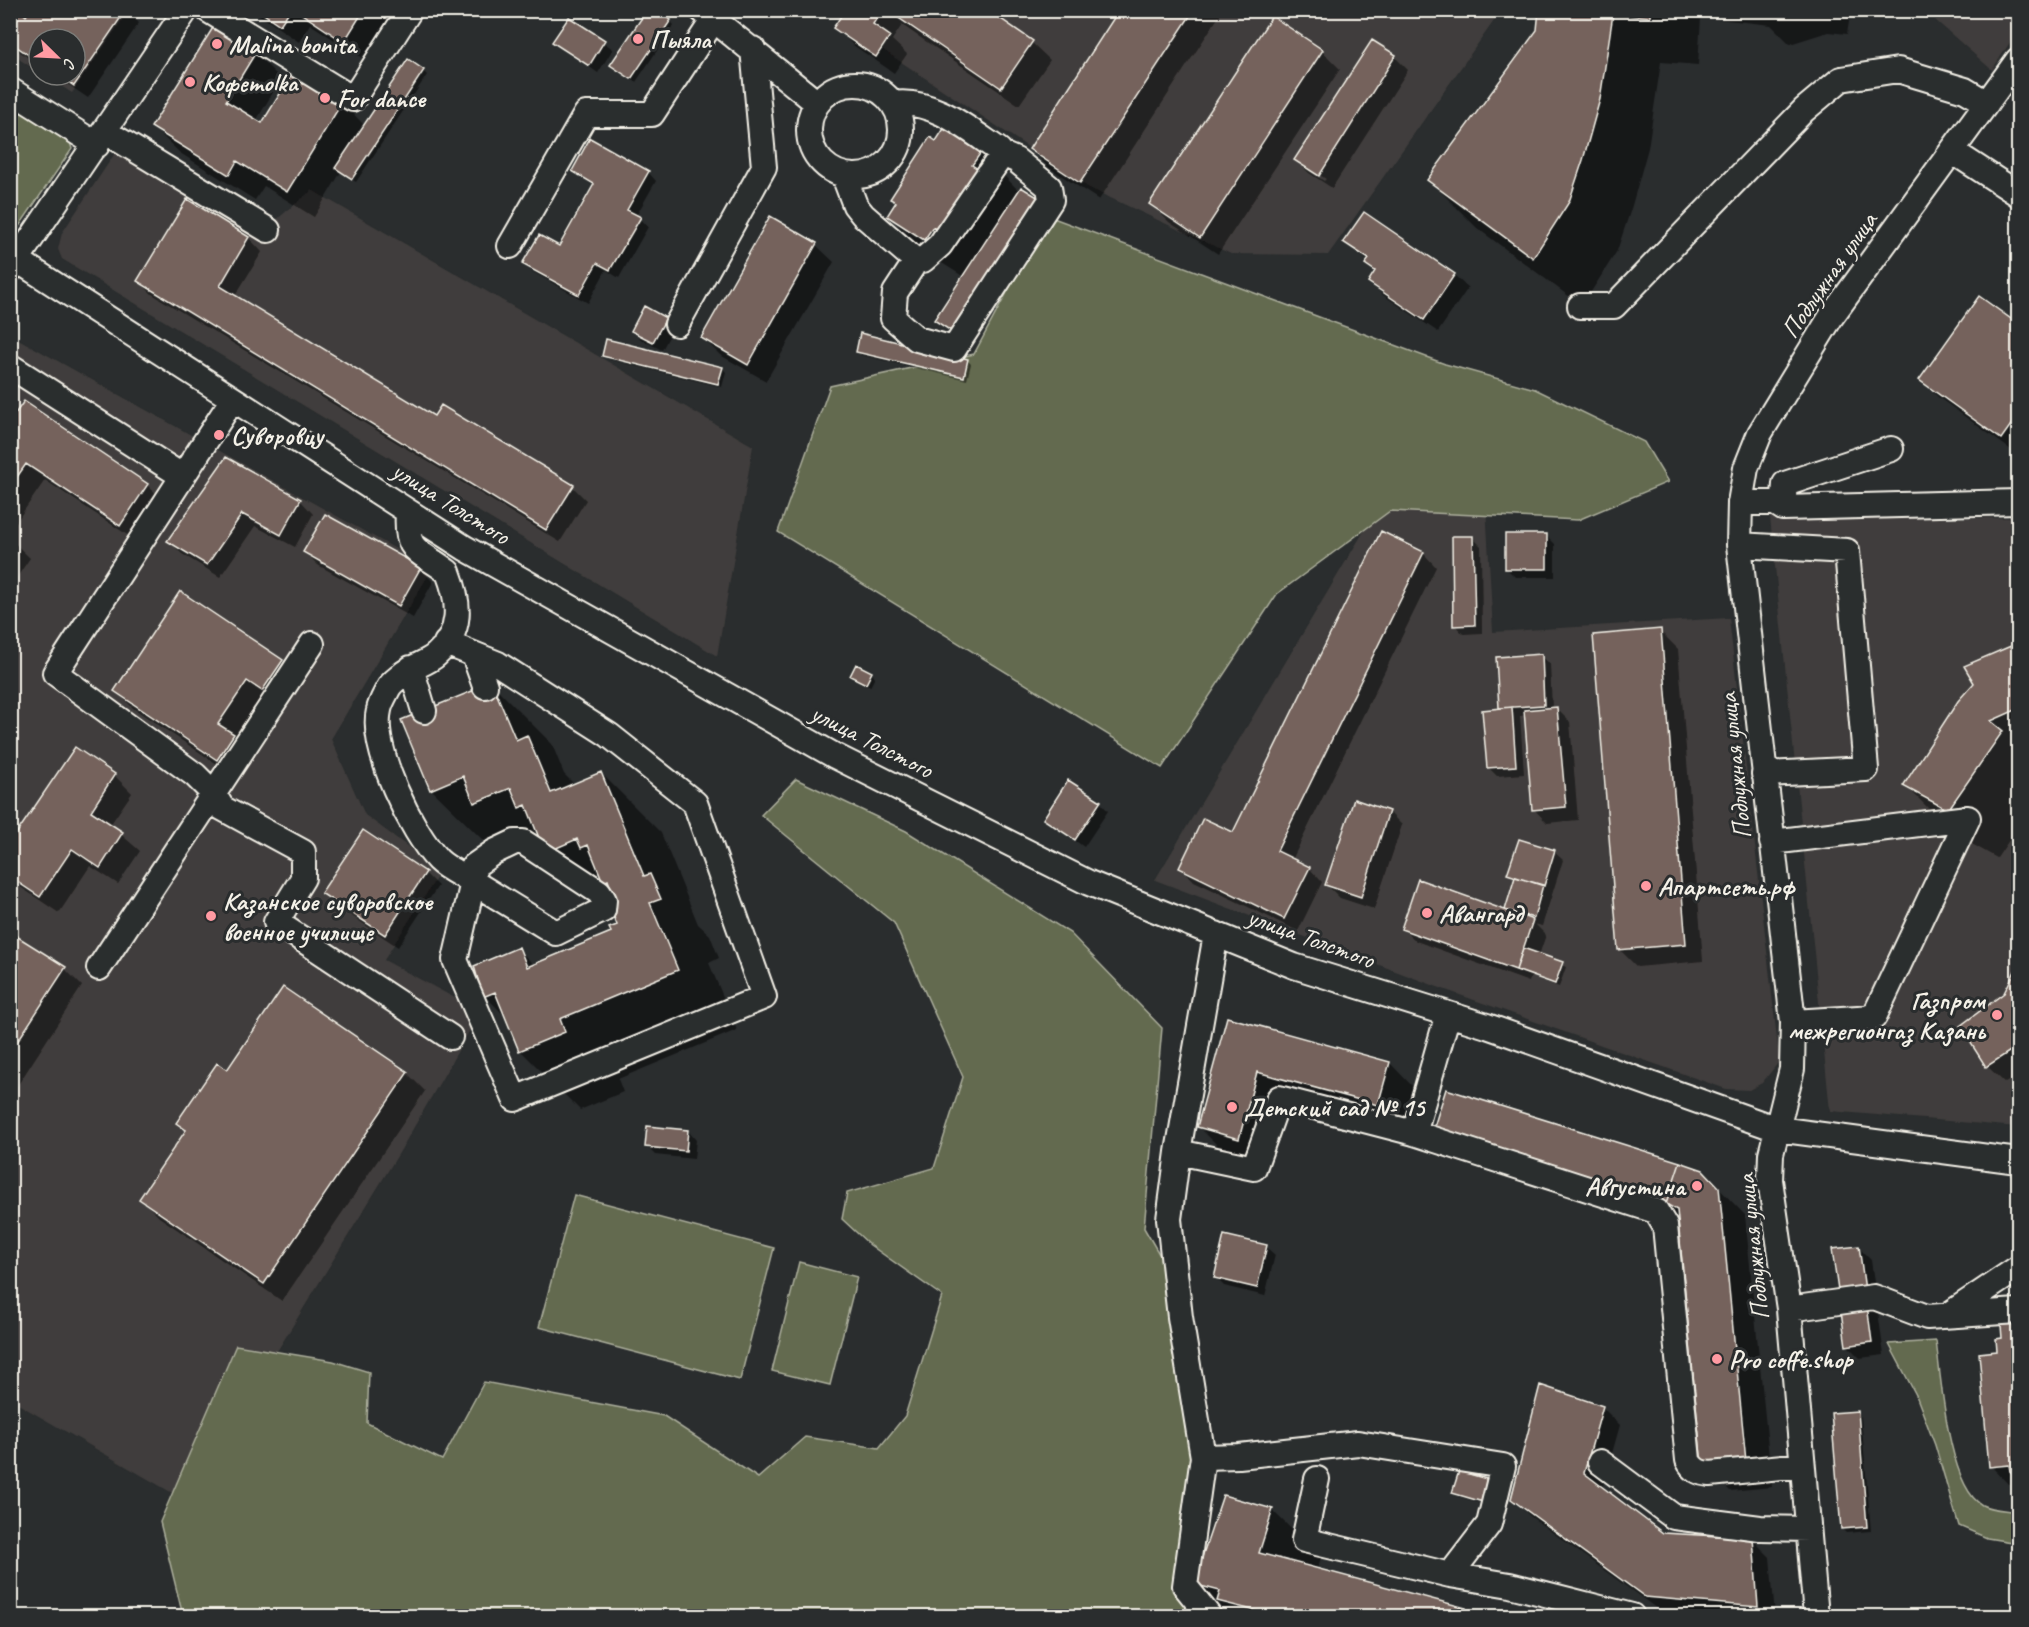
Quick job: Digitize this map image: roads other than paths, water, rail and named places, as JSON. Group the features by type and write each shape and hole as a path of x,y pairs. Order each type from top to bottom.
{"street":[{"path":"13,264 101,139 186,10"},
{"path":"208,10 353,99 410,10"},
{"path":"510,246 586,114 652,114 708,15 753,49 817,103"},
{"path":"677,324 764,166 753,49"},
{"name":"Подлужная улица","path":"1816,1617 1789,1310 1770,1180 1778,1129 1792,1069 1793,1022 1739,544 1740,503 1746,468 1766,423 1831,317 2019,60"},
{"path":"1580,306 1614,306 1804,110 1840,79 1898,70 1965,90 1987,103"},
{"path":"852,84 879,90 892,104 901,123 901,137 896,152 887,164 874,173 860,177 844,176 830,170 818,160 811,147 808,131 810,116 817,103 827,93 852,84"},
{"path":"10,90 268,230"},
{"path":"892,104 903,102 938,111 1002,154 1016,160 1049,187 1051,200 954,349 917,339 893,318 895,293 916,261 923,260 940,245 1002,154"},
{"path":"1952,151 2019,194"},
{"path":"844,176 855,205 863,215 916,261"},
{"name":"улица Толстого","path":"13,264 233,399 465,548 835,756 1089,883 1294,966 1448,1014 1778,1129 2019,1161"},
{"path":"10,366 182,476"},
{"path":"233,399 56,673 195,775 213,793 222,808 303,852 303,878 276,922 450,1037"},
{"path":"1783,508 1785,484 1891,449"},
{"path":"1740,503 1774,503 1783,508 2019,502"},
{"path":"408,512 407,533 413,549 448,572 459,612 455,633 435,655 411,668 389,686 378,711 380,741 393,786 419,836 440,862 473,882 556,933 603,910 604,900 599,892 524,842 515,842 494,852 474,866 473,882 455,960 515,1099 764,997 695,803 609,735 498,664 446,643"},
{"path":"1739,544 1847,551 1866,769 1764,774"},
{"path":"99,968 312,644"},
{"path":"474,655 485,686"},
{"path":"411,668 424,711"},
{"path":"1772,842 1968,819 1874,1017 1793,1022"},
{"path":"1209,1617 1185,1586 1203,1457 1180,1317 1169,1219 1178,1152 1216,934"},
{"path":"1414,1133 1448,1014"},
{"path":"1178,1152 1254,1168 1279,1098 1414,1133 1656,1211 1665,1226 1688,1460 1691,1466 1697,1471 1710,1474 1802,1465"},
{"path":"1948,1316 2019,1268"},
{"path":"1789,1310 1874,1297 1927,1317 2019,1311"},
{"path":"1203,1457 1239,1456 1358,1443 1503,1466 1490,1524 1450,1575"},
{"path":"1600,1462 1674,1516 1760,1528 1808,1529"},
{"path":"1317,1479 1304,1540 1450,1575 1510,1585 1566,1609 1632,1617"}],"place":[{"name":"Пыяла","path":"638,39"},
{"name":"Malina bonita","path":"217,44"},
{"name":"Кофеmolka","path":"190,82"},
{"name":"For dance","path":"325,98"},
{"name":"Суворовцу","path":"219,435"},
{"name":"Апартсеть.рф","path":"1646,886"},
{"name":"Авангард","path":"1427,913"},
{"name":"Казанское суворовское военное училище","path":"211,916"},
{"name":"Газпром межрегионгаз Казань","path":"1997,1015"},
{"name":"Детский сад № 15","path":"1232,1107"},
{"name":"Августина","path":"1697,1186"},
{"name":"Pro coffe.shop","path":"1717,1359"}]}
